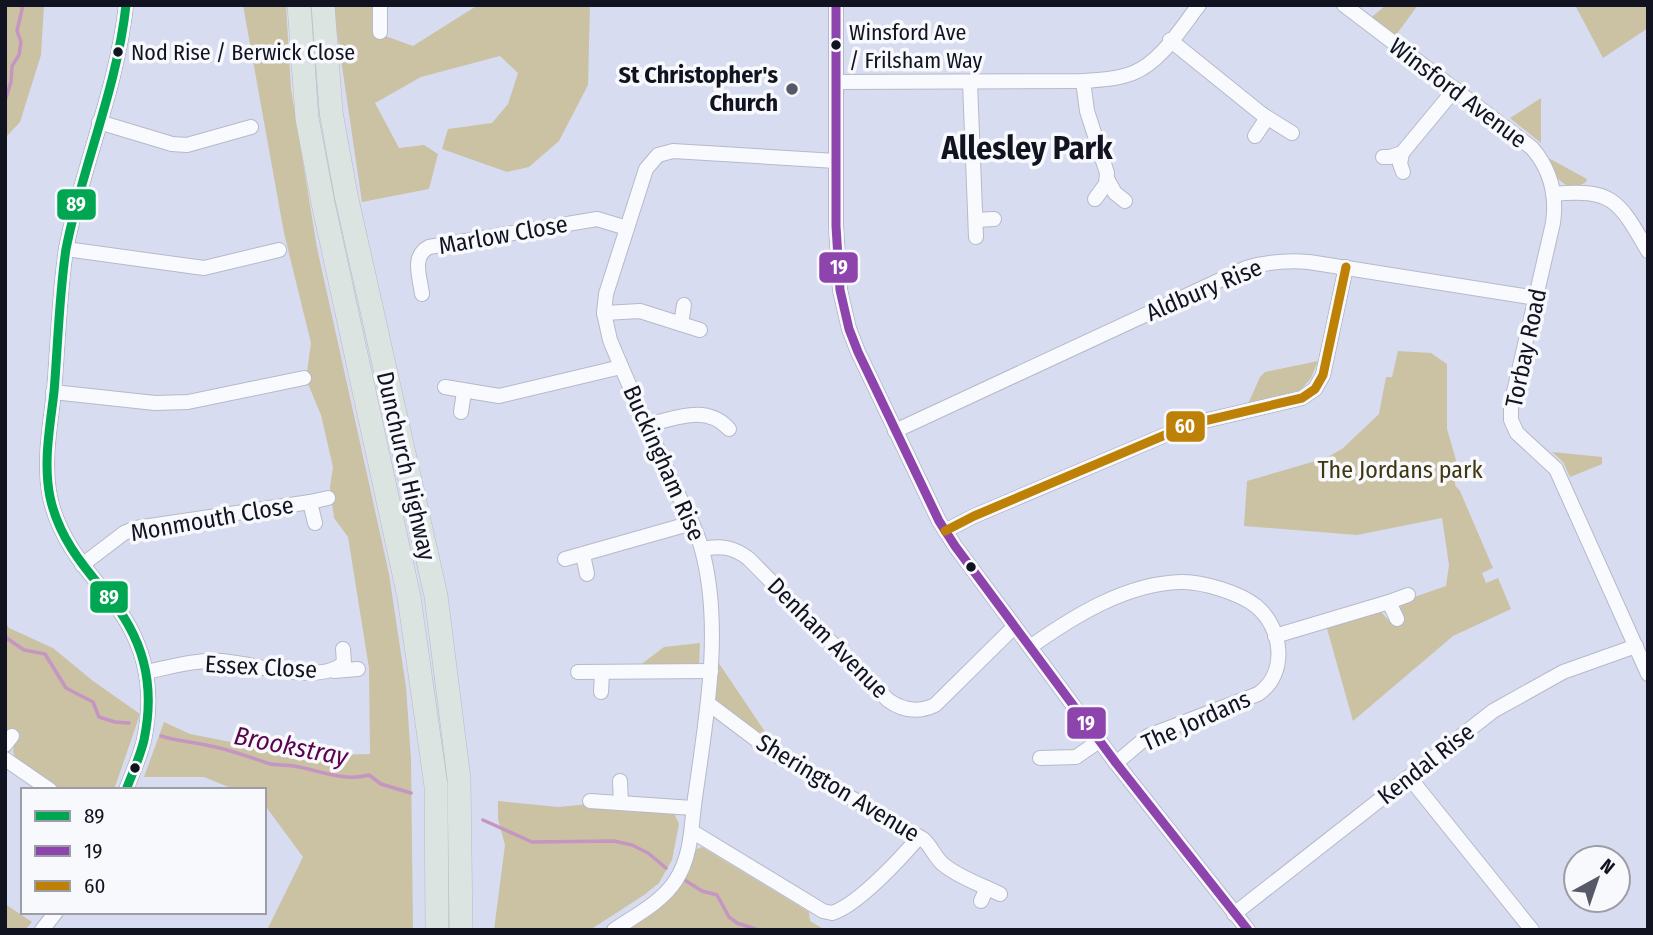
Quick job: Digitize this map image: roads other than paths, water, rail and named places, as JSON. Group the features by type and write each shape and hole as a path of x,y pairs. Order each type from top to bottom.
{"highway":[{"name":"Dunchurch Highway","path":"299,5 307,118 409,597 436,786 438,930"},
{"name":"Dunchurch Highway","path":"323,5 331,112 346,195 436,596 459,779 461,930"}],"street":[{"path":"126,5 118,57 66,249 47,444 50,498 62,530 82,565 128,622 138,642 146,672 148,713 145,736 127,788"},
{"path":"380,5 380,32"},
{"path":"836,5 836,260 849,329 858,352 945,531 1116,764 1248,930"},
{"path":"836,82 1083,81 1115,78 1133,73 1149,63 1199,5"},
{"name":"Winsford Avenue","path":"1344,5 1532,148 1548,171 1553,194"},
{"path":"1170,40 1263,115 1292,133"},
{"path":"1083,81 1087,111 1107,178 1115,193 1125,201"},
{"path":"970,82 976,237"},
{"path":"1383,157 1390,158 1402,153 1455,89"},
{"path":"1255,136 1265,121 1263,115"},
{"path":"99,122 172,144 187,145 251,127"},
{"name":"Buckingham Rise","path":"614,930 662,897 677,879 688,853 693,832 711,671 709,590 702,549 621,368 607,330 604,313 606,294 646,169 652,159 664,152 836,162"},
{"path":"1402,153 1400,164 1403,172"},
{"path":"1096,198 1107,178"},
{"path":"1553,194 1590,192 1611,200 1623,209 1648,251"},
{"name":"Torbay Road","path":"1553,194 1553,223 1511,405 1511,420 1521,439 1556,469 1648,674"},
{"name":"Marlow Close","path":"422,294 417,263 421,253 429,247 597,219 627,228"},
{"path":"976,220 994,219"},
{"path":"66,249 204,268 279,250"},
{"name":"Aldbury Rise","path":"895,431 1246,268 1271,262 1296,261 1346,267 1536,298"},
{"path":"945,531 974,516 1191,424 1295,401 1306,396 1321,381 1346,267"},
{"path":"681,324 684,305"},
{"path":"604,313 639,311 700,330"},
{"path":"445,387 499,396 621,368"},
{"path":"54,392 155,403 188,402 303,378"},
{"path":"461,412 464,392"},
{"path":"647,425 694,414 724,424 729,405"},
{"name":"Monmouth Close","path":"82,565 124,533 136,528 328,498"},
{"name":"Monmouth Close","path":"310,502 315,523"},
{"path":"565,559 692,523"},
{"name":"Denham Avenue","path":"702,549 733,549 749,559 888,700 905,709 920,710 935,705 1014,627"},
{"path":"583,555 587,574"},
{"name":"The Jordans","path":"1030,647 1055,629 1106,602 1146,587 1181,582 1202,584 1247,600 1260,610 1279,647 1279,666 1276,675 1265,689 1239,702 1148,736 1116,764"},
{"path":"1275,636 1408,595"},
{"path":"1389,602 1397,619"},
{"name":"Kendal Rise","path":"1234,914 1509,700 1563,672 1636,646"},
{"name":"Essex Close","path":"334,671 344,662 343,649"},
{"name":"Essex Close","path":"146,672 197,662 221,661 286,671 358,669"},
{"path":"578,671 711,671"},
{"path":"601,673 601,692"},
{"name":"Sherington Avenue","path":"709,704 778,756 919,837 931,846 945,866 989,894"},
{"path":"1040,758 1076,757 1099,741"},
{"path":"5,759 47,788"},
{"path":"1409,777 1532,930"},
{"path":"620,781 621,803"},
{"path":"590,801 694,808"},
{"path":"693,832 823,916 848,905 869,888 919,837"},
{"path":"42,930 54,914"}],"waterway":[{"name":"Brookstray","path":"5,101 11,82 12,66 19,55 21,42 17,31 23,5"},
{"name":"Brookstray","path":"5,637 24,650 45,654 66,688 93,702 99,717 129,723"},
{"name":"Brookstray","path":"161,736 224,749 270,764 341,776 369,775 381,784 411,793"},
{"name":"Brookstray","path":"483,820 532,842 614,841 632,845 648,853 666,868"},
{"name":"Brookstray","path":"683,879 702,891 717,895 729,917 737,923 758,930"}],"place":[{"name":"Winsford Ave / Frilsham Way","path":"836,45"},
{"name":"Nod Rise / Berwick Close","path":"118,52"},
{"name":"St Christopher's Church","path":"792,89"}],"district":[{"name":"Allesley Park","path":"1027,148"}],"park label":[{"name":"The Jordans park","path":"1400,470"}]}
